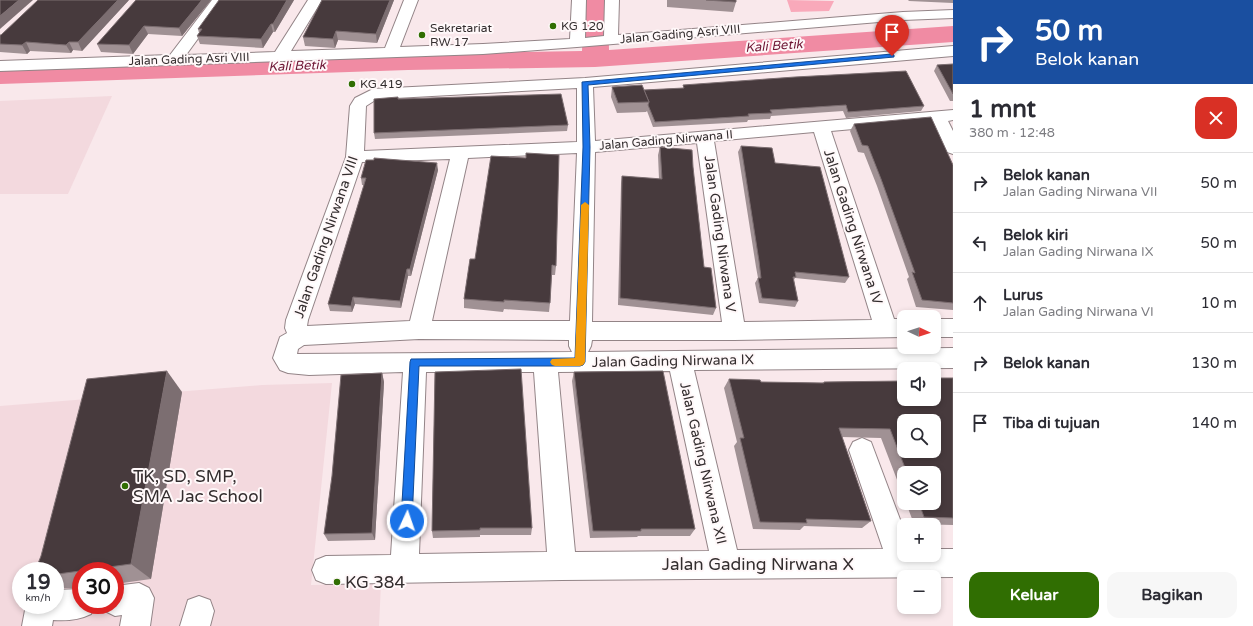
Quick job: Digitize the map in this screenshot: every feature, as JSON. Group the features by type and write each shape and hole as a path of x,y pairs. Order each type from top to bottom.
{"street":[{"path":"174,60 219,0"},
{"path":"280,56 315,0"},
{"path":"392,52 411,0"},
{"path":"578,43 579,0"},
{"path":"610,40 612,0"},
{"name":"Jalan Gading Asri VIII","path":"0,66 392,52 578,43 900,11 953,14"},
{"name":"Jalan Gading Nirwana VIII","path":"299,336 296,328 297,320 355,157 358,106 361,101 373,94 585,83 953,51"},
{"path":"81,63 91,52"},
{"path":"581,331 586,147 585,83"},
{"path":"945,115 953,148"},
{"name":"Jalan Gading Nirwana II","path":"355,157 586,147 705,138 945,115"},
{"name":"Jalan Gading Nirwana IV","path":"821,126 895,328"},
{"name":"Jalan Gading Nirwana V","path":"705,138 734,331"},
{"path":"419,330 460,152"},
{"name":"Jalan Gading Nirwana IX","path":"895,328 734,331 581,331 580,362 953,358"},
{"path":"941,328 953,328"},
{"name":"Jalan Gading Nirwana VIII","path":"415,362 310,365 288,363 285,358 288,344 299,336 419,330 581,331"},
{"name":"Jalan Gading Nirwana XII","path":"680,361 726,564"},
{"path":"404,568 415,362 580,362"},
{"path":"545,362 562,566"},
{"path":"862,450 902,563"},
{"name":"Jalan Gading Nirwana X","path":"326,570 726,564 953,563"},
{"path":"124,600 139,598 135,626"},
{"path":"37,626 39,614"}],"shaded area":[{"path":"787,0 834,1 829,11 791,12"},
{"path":"112,96 68,194 0,194 0,101"},
{"path":"332,383 311,585 381,584 379,626 0,626 0,406 262,385"}],"building":[{"path":"0,0 19,0 0,16"},
{"path":"38,0 118,0 78,42 69,42 66,45 26,42 22,45 0,44 0,35"},
{"path":"136,0 202,0 179,28 144,26 129,45 97,44"},
{"path":"219,0 287,0 273,24 271,24 261,39 197,36 202,29 198,29"},
{"path":"322,0 390,0 376,34 336,31 333,39 303,37"},
{"path":"706,0 736,0 736,2"},
{"path":"953,64 953,94 937,65"},
{"path":"906,71 924,106 848,112 846,105 770,110 772,113 748,114 749,116 655,122 644,90 684,88 683,85"},
{"path":"642,85 649,102 618,103 612,87"},
{"path":"561,94 568,125 374,133 374,99 398,97 398,99"},
{"path":"931,117 953,165 953,303 922,300 912,272 915,273 881,179 868,146 862,145 854,124"},
{"path":"741,146 772,148 775,163 820,167 849,277 795,272 796,277 793,277 798,301 762,298 758,278 761,278 759,261"},
{"path":"660,147 692,150 704,267 711,268 716,308 620,298 622,176 662,179"},
{"path":"526,153 559,155 556,266 552,265 550,303 464,299 470,259 475,259 491,156 526,158"},
{"path":"374,158 437,163 410,269 407,269 400,301 353,297 351,306 328,304 366,178 361,178 366,160 374,160"},
{"path":"521,369 532,528 480,528 480,530 432,531 435,372"},
{"name":"TK, SD, SMP, SMA Jac School","path":"167,371 131,564 124,565 124,562 72,562 72,572 64,573 64,562 39,562 87,379"},
{"path":"663,371 695,529 593,531 574,372"},
{"path":"382,373 372,533 324,534 332,476 341,375"},
{"path":"941,378 953,378 953,518 924,517 922,510 941,510 941,466 904,466 901,458 941,458 941,414 897,414 897,447 890,429 839,428 871,521 806,519 807,523 760,522 740,438 744,438 729,379 760,380 761,382 897,381 897,406 941,406"}],"waterway":[{"name":"Kali Betik","path":"595,59 596,0"},
{"name":"Kali Betik","path":"595,59 953,34"},
{"name":"Kali Betik","path":"0,76 408,62 595,59"}],"slow traffic":[{"path":"555,362 580,362 585,205"}],"place":[{"name":"KG 120","path":"553,26"},
{"name":"Sekretariat RW 17","path":"422,35"},
{"name":"KG 419","path":"352,84"},
{"name":"TK, SD, SMP, SMA Jac School","path":"125,486"},
{"name":"KG 384","path":"337,582"}],"route":[{"path":"407,521 415,362 580,362 586,147 585,83 892,56"}]}
